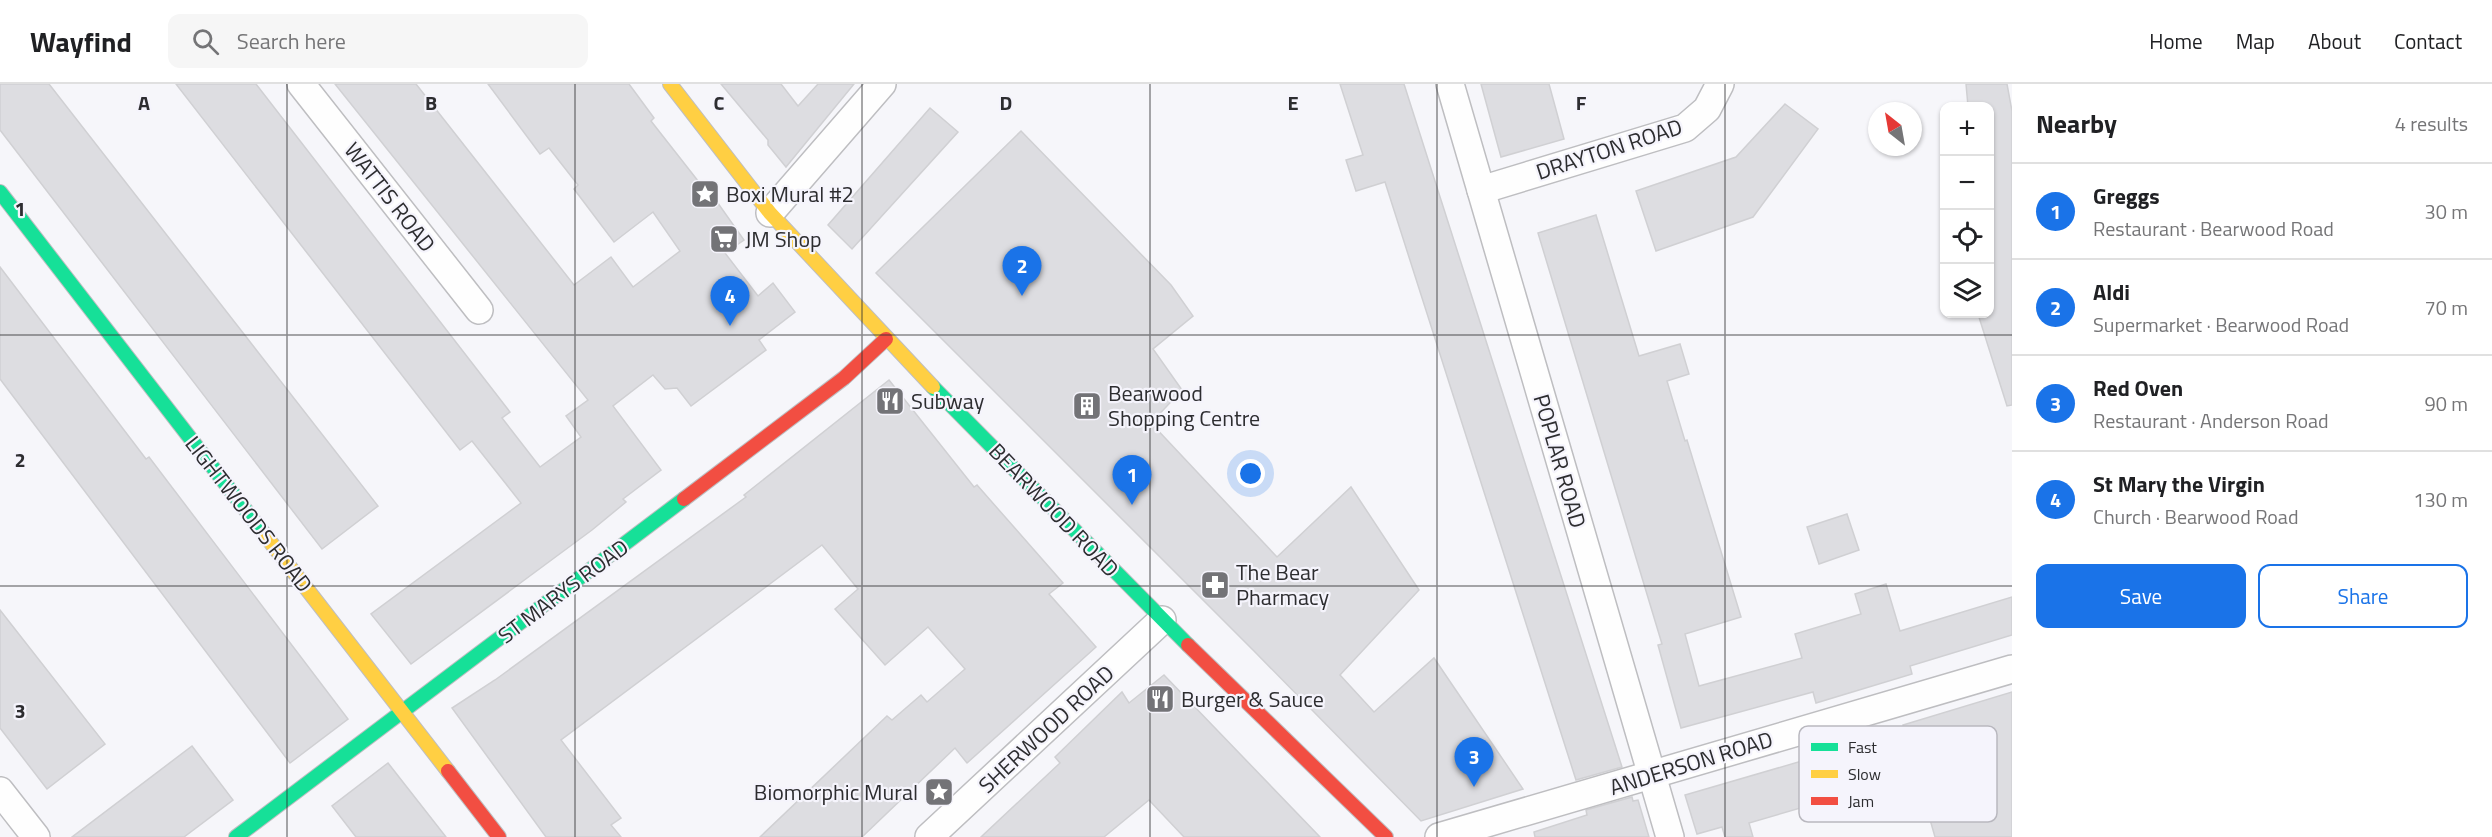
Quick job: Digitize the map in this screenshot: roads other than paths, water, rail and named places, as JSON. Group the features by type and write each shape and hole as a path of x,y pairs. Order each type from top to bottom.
{"street":[{"name":"WATTIS ROAD","path":"301,84 479,310"},
{"name":"BEARWOOD ROAD","path":"670,84 770,213 886,339 1162,620 1386,837"},
{"path":"770,213 882,84"},
{"name":"POPLAR ROAD","path":"1450,84 1670,837"},
{"name":"DRAYTON ROAD","path":"1481,190 1685,128 1707,109 1720,84"},
{"name":"LIGHTWOODS ROAD","path":"0,192 499,837"},
{"name":"ST MARYS ROAD","path":"236,837 844,378 886,339"},
{"name":"SHERWOOD ROAD","path":"929,837 1162,620"},
{"name":"ANDERSON ROAD","path":"1816,726 2012,669"},
{"name":"ANDERSON ROAD","path":"1439,837 1799,731"},
{"path":"0,791 36,837"}],"place":[{"name":"Boxi Mural #2","path":"705,194"},
{"name":"JM Shop","path":"724,239"},
{"name":"Aldi","path":"1022,296"},
{"name":"St Mary the Virgin","path":"730,326"},
{"name":"Subway","path":"890,401"},
{"name":"Bearwood Shopping Centre","path":"1087,406"},
{"name":"Greggs","path":"1132,505"},
{"name":"The Bear Pharmacy","path":"1215,585"},
{"name":"Burger & Sauce","path":"1160,699"},
{"name":"Red Oven","path":"1474,787"},
{"name":"Biomorphic Mural","path":"939,792"}]}
